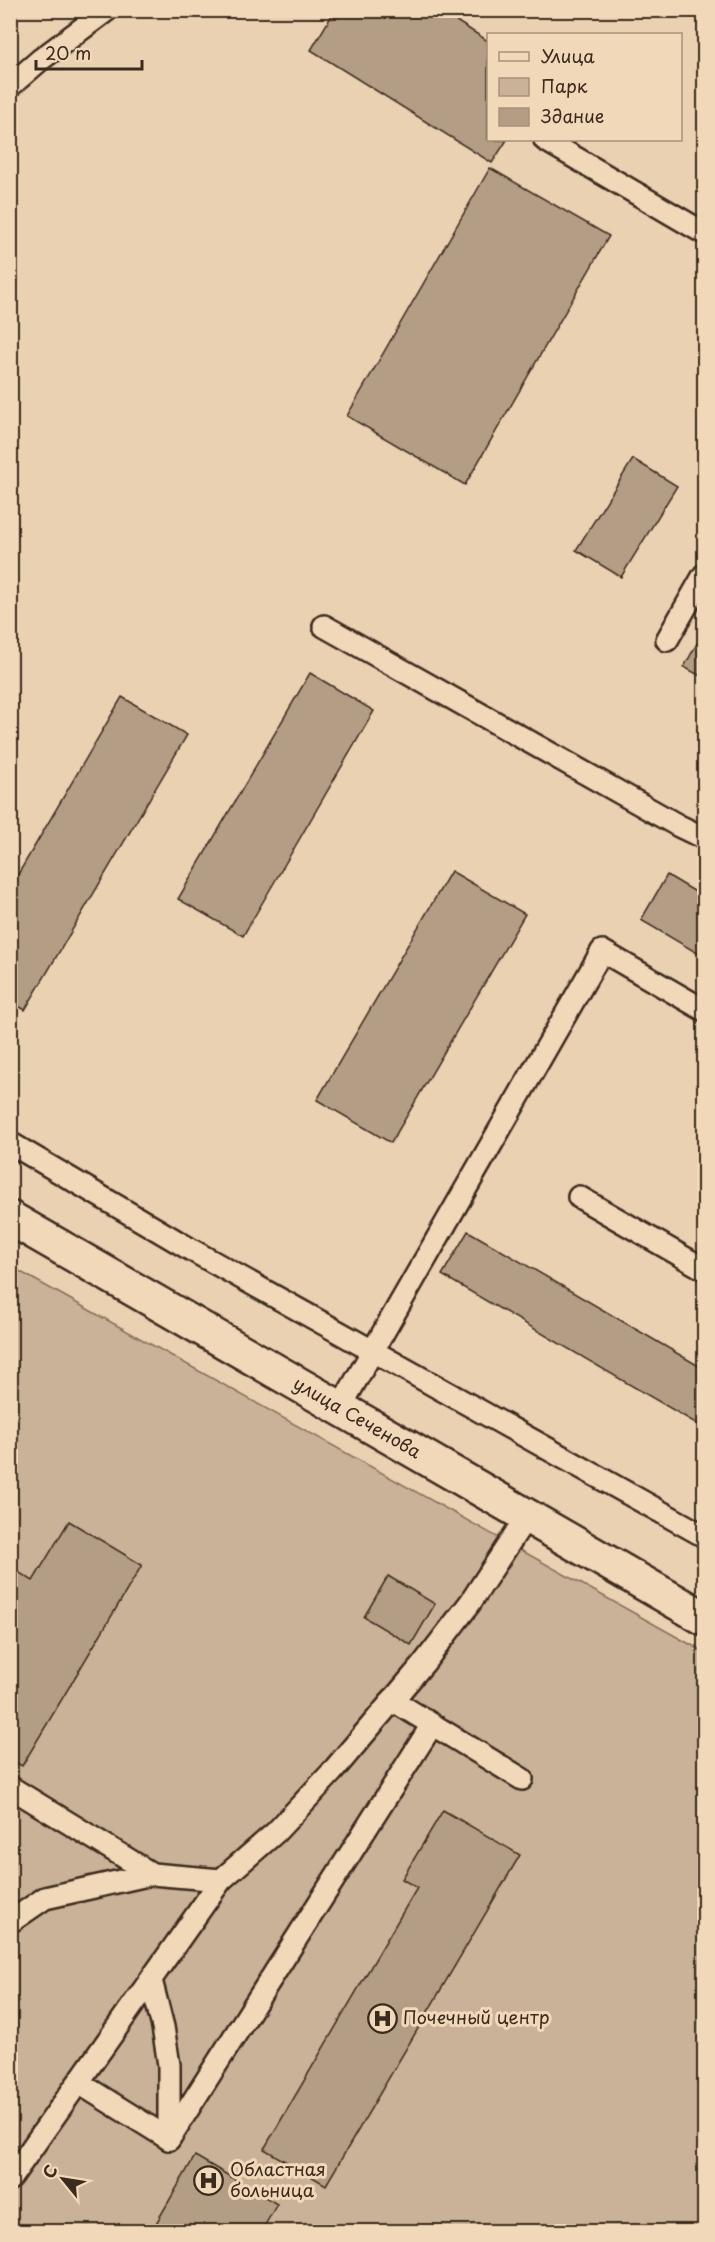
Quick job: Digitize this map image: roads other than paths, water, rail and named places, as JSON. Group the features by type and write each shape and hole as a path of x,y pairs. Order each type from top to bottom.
{"street":[{"name":"улица Сеченова","path":"10,1218 705,1618"}],"lane":[{"path":"10,86 40,60 107,10"},
{"path":"547,141 705,233"},
{"path":"667,640 705,575"},
{"path":"324,626 679,826 705,838"},
{"path":"340,1408 602,951 705,1010"},
{"path":"10,1143 188,1248 705,1536"},
{"path":"579,1197 705,1269"},
{"path":"10,2179 80,2083 221,1880 276,1832 332,1772 470,1603 528,1516"},
{"path":"392,1700 522,1779"},
{"path":"169,2139 432,1725"},
{"path":"10,1787 152,1874"},
{"path":"10,1922 45,1898 152,1874 221,1880"},
{"path":"151,1980 163,2027 169,2065 169,2139"},
{"path":"80,2083 169,2139"}],"place":[{"name":"Почечный центр","path":"382,2018"},
{"name":"Областная больница","path":"209,2180"}]}
